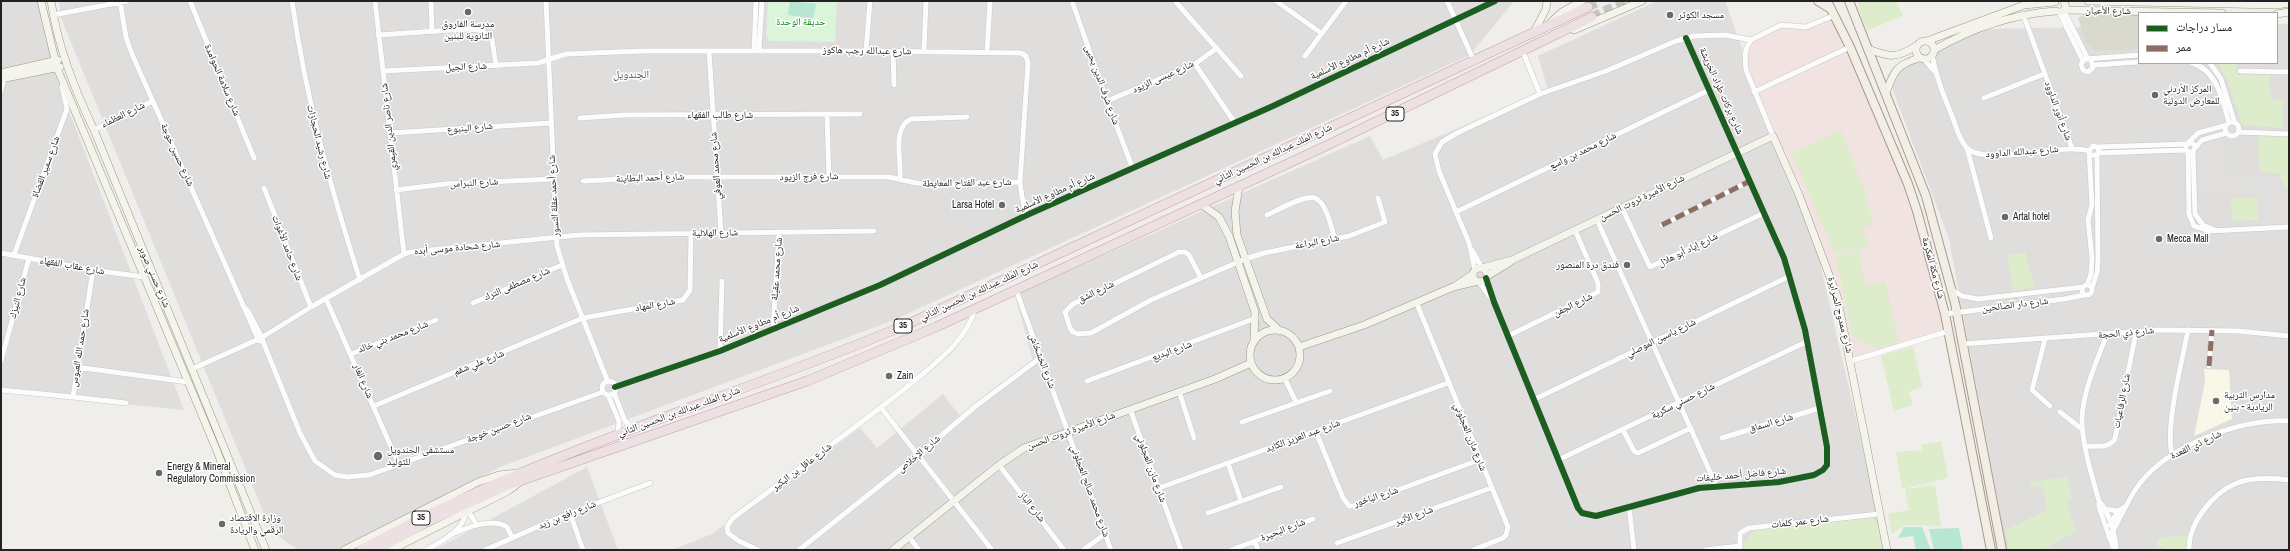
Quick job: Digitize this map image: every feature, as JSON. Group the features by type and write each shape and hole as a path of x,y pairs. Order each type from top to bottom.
{"highway":[{"name":"شارع الملك عبدالله بن الحسين الثاني","path":"360,550 428,514 519,477 618,433 759,383 908,324 1472,58 1549,24 1585,4"},
{"name":"شارع الملك عبدالله بن الحسين الثاني","path":"519,477 807,381 936,327 1239,187 1523,52 1592,17"},
{"name":"شارع الملك عبدالله بن الحسين الثاني","path":"376,550 484,491"}],"main road":[{"path":"1818,1 1831,7"},
{"name":"شارع مكة المكرمة","path":"1849,2 1923,186 1951,288 2002,550"},
{"name":"شارع مكة المكرمة","path":"1831,7 1850,47 1908,184 1926,242 1945,314 1991,550"}],"street":[{"name":"شارع حسني صوبر","path":"41,1 55,65 60,78 161,316 255,550"},
{"name":"شارع حسني صوبر","path":"51,1 65,62 267,549"},
{"path":"53,15 126,1"},
{"name":"شارع سلامة الحوامدة","path":"190,1 254,158"},
{"name":"شارع رشيد الحجازات","path":"292,1 308,100 320,149 360,280"},
{"name":"شارع ناصر الدين القيمري","path":"374,1 404,254"},
{"path":"431,1 432,32"},
{"name":"شارع أحمد عقلة النسور","path":"546,1 556,237 562,265 608,382"},
{"path":"756,1 757,50"},
{"path":"757,50 762,1"},
{"path":"866,50 870,1"},
{"path":"924,51 926,1"},
{"path":"987,53 990,1"},
{"name":"شارع شرف الدين يحيى","path":"1072,1 1107,101 1133,169"},
{"path":"1175,1 1241,76"},
{"path":"1276,1 1321,33"},
{"path":"1305,56 1346,1"},
{"path":"1447,1 1472,58"},
{"name":"شارع أم مطاوع الأسلمية","path":"615,387 720,351 920,267 1027,215 1236,123 1496,1"},
{"path":"1535,30 1546,9 1547,1"},
{"path":"1554,36 1567,33 1642,1"},
{"path":"2061,11 2066,5 2064,1"},
{"name":"شارع الأعيان","path":"2088,1 2263,5 2289,3"},
{"path":"2263,5 2276,1"},
{"name":"شارع حسين خوجة","path":"120,2 126,37 153,101 243,306 262,344 305,445 321,466 336,475 357,477 399,465 603,392"},
{"path":"1868,49 1892,56 1907,52 1916,46 1920,41 1927,41 2024,5 2056,2 2089,61"},
{"path":"1751,40 1781,25 1806,27 1831,7"},
{"name":"شارع الأعيان","path":"1933,53 1955,38 1984,26 2023,14 2061,11 2142,12"},
{"path":"2278,14 2289,12"},
{"name":"شارع أنور الداوود","path":"2023,14 2072,148"},
{"path":"378,35 466,29 485,32 492,39 494,45 496,66"},
{"name":"شارع بركات طراد الخريشة","path":"1478,270 1439,171 1436,154 1438,147 1452,136 1540,94 1606,72 1686,38 1725,35 1751,40"},
{"name":"شارع بركات طراد الخريشة","path":"1686,38 1737,152"},
{"name":"شارع ممدوح الصرايرة","path":"1751,40 1747,47 1745,62 1754,92 1799,195 1837,296 1887,550"},
{"path":"1927,41 1932,44 1935,72 1967,148 1991,238"},
{"path":"1916,46 1916,53 1935,72"},
{"path":"1754,92 1850,47"},
{"name":"شارع عيسى الزيود","path":"1107,101 1195,64 1216,48"},
{"name":"شارع عبدالله رجب هاكوز","path":"549,60 557,56 571,54 757,50 866,50 1021,53 1027,59 1020,182 1027,215"},
{"name":"شارع محمد العوفي","path":"709,51 712,115 721,233"},
{"path":"893,51 894,85"},
{"path":"1523,52 1540,94"},
{"path":"1886,93 1892,76 1897,68 1904,63 1922,59 1933,53"},
{"path":"2089,61 2138,55"},
{"name":"شارع الجيل","path":"383,71 496,66 538,63 549,60"},
{"path":"2089,61 2138,62"},
{"path":"2,77 65,62"},
{"path":"1195,64 1236,123"},
{"path":"2194,64 2204,68 2217,85 2233,126"},
{"path":"2098,154 2189,147 2202,140 2227,133 2232,135 2233,126 2221,79 2211,64"},
{"path":"41,72 55,65"},
{"path":"2240,71 2289,72"},
{"path":"2,77 41,72 56,75 60,78"},
{"name":"شارع أنور الداوود","path":"1984,98 2044,74"},
{"path":"1,91 2,77"},
{"name":"شارع سمير القضاة","path":"14,255 67,109 60,78"},
{"name":"شارع محمد بن واسع","path":"1456,212 1709,90"},
{"name":"شارع العظماء","path":"94,130 153,101"},
{"name":"شارع طالب الفقهاء","path":"580,118 624,115 860,114"},
{"path":"827,115 829,177"},
{"path":"900,179 900,134 904,123 911,119 967,117"},
{"name":"شارع الينبوع","path":"390,132 551,123"},
{"path":"2227,133 2233,126"},
{"path":"2289,134 2250,132 2233,126 2198,133 2189,147 2190,214 2194,226 2202,230 2218,231 2289,227"},
{"name":"شارع الأميرة ثروت الحسن","path":"1453,287 1478,282 1512,260 1772,136"},
{"path":"2097,147 2098,266 2087,287 2082,291 2084,295 2091,294 2087,287 2091,274 2092,258 2088,216 2092,205 2090,153 2093,146 2189,147"},
{"path":"2189,147 2195,214 2200,222 2218,231"},
{"name":"شارع عبدالله الداوود","path":"1967,148 1980,155 1989,156 2072,148 2098,154"},
{"name":"شارع فاضل أحمد خليفات","path":"1487,277 1494,302 1533,400 1578,508 1582,513 1596,516 1675,493 1716,485 1783,482 1823,470 1827,464 1828,457 1808,341 1790,276 1737,152"},
{"name":"شارع أحمد البطاينة","path":"583,181 665,177 717,177"},
{"name":"شارع فرج الزيود","path":"717,177 829,177 900,179"},
{"name":"شارع النبراس","path":"396,190 445,184 554,179"},
{"name":"شارع عبد الفتاح المعايطة","path":"900,179 916,183 934,184 1020,182"},
{"path":"1662,225 1750,181"},
{"path":"1201,204 1215,213 1222,221 1242,261 1266,319 1281,331 1292,337 1299,347 1298,366 1285,379 1271,380 1264,378 1254,369 1251,363 1250,356 1254,341 1256,318 1242,261 1235,219 1239,187"},
{"name":"شارع حامد الأغوات","path":"264,188 311,307"},
{"path":"1267,215 1302,199 1316,198 1321,204 1335,239"},
{"name":"شارع البراعة","path":"1242,261 1268,252 1367,231 1384,224 1385,220 1378,198"},
{"name":"شارع إياد أبو هلال","path":"1622,208 1650,267 1764,213"},
{"path":"2088,216 2098,215"},
{"path":"1597,220 1716,485"},
{"path":"2194,226 2200,222"},
{"name":"شارع الجفن","path":"1508,336 1598,292 1598,283 1575,230"},
{"name":"شارع الهلالية","path":"556,237 691,233 874,231"},
{"name":"شارع محمد عقيلة","path":"773,329 779,232"},
{"name":"شارع المهاد","path":"583,318 671,303 686,297 691,283 691,233"},
{"name":"شارع شحادة موسى أبده","path":"192,369 281,325 404,254 556,237"},
{"name":"شارع الشق","path":"1200,278 1189,255 1185,252 1179,252 1076,302 1066,310 1066,318 1073,332 1078,334 1091,333 1137,307 1200,278 1242,261"},
{"name":"شارع عقاب الفقهاء","path":"1,253 93,270 144,276"},
{"name":"شارع النيزك","path":"1,361 29,258"},
{"name":"شارع الأميرة ثروت الحسن","path":"1299,347 1417,304 1453,287 1478,270 1512,260"},
{"name":"شارع مصطفى الترك","path":"472,303 562,265"},
{"name":"شارع حمد الله العبوس","path":"93,270 76,367 73,397 126,403"},
{"path":"1478,270 1487,277"},
{"path":"1478,270 1478,282"},
{"name":"شارع ياسين الموصلي","path":"1533,400 1790,276"},
{"path":"720,351 722,281"},
{"name":"شارع فاضل أحمد خليفات","path":"1478,282 1494,302"},
{"name":"شارع دار الصالحين","path":"1951,288 1962,296 1978,299 2087,287"},
{"name":"شارع الخشخاش","path":"1016,290 1040,358 1069,432"},
{"name":"شارع دار الصالحين","path":"1945,314 2064,299 2084,295"},
{"name":"شارع الغار","path":"326,299 399,465"},
{"name":"شارع مازن العجلوني","path":"1417,304 1479,460 1508,527 1508,532 1503,538 1480,549 1473,550"},
{"name":"شارع عاقل بن البكير","path":"758,550 734,538 727,530 728,525 736,516 809,460 882,409 961,338 971,323 976,308"},
{"path":"161,316 169,312"},
{"name":"شارع علي شقم","path":"374,406 583,318"},
{"name":"شارع البديع","path":"1087,381 1256,318"},
{"name":"شارع محمد بني خالد","path":"351,354 436,320"},
{"path":"2172,454 2170,442 2172,421 2188,330"},
{"name":"شارع ذي الحجة","path":"1962,344 2136,332 2188,330 2212,330 2289,336"},
{"path":"2209,366 2212,330"},
{"path":"1254,341 1266,332 1281,331"},
{"path":"1851,361 1948,331"},
{"name":"شارع الرفاعيات","path":"2086,446 2109,445 2115,439 2136,332"},
{"path":"2108,334 2089,382 2083,411 2083,430 2099,501 2099,507 2106,530 2115,550"},
{"path":"2045,339 2032,390 2050,406"},
{"name":"شارع حسني سكرية","path":"1558,460 1808,341"},
{"name":"شارع الإخلاص","path":"799,550 917,456 976,406 1040,358"},
{"name":"شارع الأميرة ثروت الحسن","path":"893,550 999,465 1024,448 1179,392 1251,363"},
{"path":"76,367 188,382"},
{"path":"1285,379 1296,402"},
{"path":"618,433 619,421 611,394 615,387 613,383 608,382 603,385 603,392 611,394 625,421 633,428"},
{"name":"شارع عبد العزيز الكايد","path":"1158,488 1316,432 1448,382"},
{"path":"1,390 73,397"},
{"path":"1242,422 1330,390"},
{"path":"1179,392 1194,438"},
{"name":"شارع السماق","path":"1722,438 1820,408"},
{"path":"882,409 917,456 992,550"},
{"name":"شارع مازن العجلوني","path":"1130,409 1181,550"},
{"path":"2060,412 2083,430"},
{"name":"شارع ذي القعدة","path":"2109,537 2124,507 2141,482 2172,454 2233,428 2252,423 2289,421"},
{"path":"1623,430 1634,451 1638,453 1691,428"},
{"name":"شارع محمد صالح العجلوني","path":"1069,432 1111,550"},
{"name":"شارع الباخور","path":"1316,432 1343,498 1349,506 1354,506 1479,460"},
{"path":"1228,463 1241,501"},
{"name":"شارع الباز","path":"999,465 1064,550"},
{"path":"344,550 478,482 505,474 519,477 508,491 391,550"},
{"path":"2190,550 2193,527 2200,516 2218,496 2230,486 2238,482 2260,479 2289,480"},
{"name":"شارع رافع بن زيد","path":"485,550 570,513 650,482"},
{"path":"1208,513 1280,487"},
{"name":"شارع الأثير","path":"1338,543 1491,488"},
{"path":"2099,501 2105,509 2113,531 2115,550"},
{"path":"1629,506 1634,550"},
{"name":"شارع ذي القعدة","path":"2106,530 2118,511 2124,507"},
{"path":"2105,509 2118,511"},
{"path":"467,512 476,525"},
{"path":"426,550 450,535 462,525 467,512"},
{"path":"570,513 583,550"},
{"name":"شارع عمر كلمات","path":"1739,548 1740,533 1749,528 1879,514"},
{"name":"شارع البحيرة","path":"1231,550 1313,519"},
{"path":"450,535 476,525 503,525 507,527 512,537"},
{"path":"1083,550 1105,534"},
{"path":"909,537 919,550"},
{"path":"1255,541 1258,550"},
{"path":"1705,550 1739,548"}],"shaded area":[{"path":"1,1 39,1 54,72 184,410 1,392"},
{"path":"59,1 1514,1 1470,55 894,320 500,467 342,550 298,550 271,531 61,18"},
{"path":"1657,1 1725,1 1773,136 1809,215 1872,488 1884,550 672,550 712,534 860,428 877,448 943,394 963,420 1033,361 1015,295 1370,136 1383,160 1548,90 1538,56"},
{"path":"1832,12 1908,184 1949,331 1851,361 1837,296 1745,62 1751,40 1787,22 1798,25 1811,23"},
{"path":"2087,13 2138,15 2138,49 2094,51 2085,40 2078,18"},
{"path":"2278,24 2289,24 2289,550 2007,550 1949,239 1887,75 1984,29 2138,26 2138,64 2278,64"},
{"path":"2199,143 2226,143 2229,177 2278,176 2283,189 2289,190 2289,224 2263,223 2262,196 2197,193"},
{"name":"مدارس التربية الريادية - بنين","path":"2204,369 2229,370 2232,419 2194,436 2205,382"},
{"path":"587,467 618,550 434,550"}],"green space":[{"name":"حديقة الوحدة","path":"768,1 837,1 835,42 769,41 766,35"},
{"path":"790,1 816,4 813,19 788,15"},
{"path":"1857,1 1896,1 1903,16 1868,30 1862,20"},
{"path":"2219,64 2236,64 2238,75 2269,75 2271,99 2283,100 2283,128 2244,125 2241,122 2227,79"},
{"path":"1841,130 1862,184 1874,223 1863,229 1869,247 1835,255 1792,153"},
{"path":"2258,134 2289,136 2289,187 2285,187 2279,174 2259,171"},
{"path":"2231,197 2257,198 2258,220 2232,221"},
{"path":"1859,251 1866,286 1885,281 1899,341 1877,349 1852,335 1836,257"},
{"path":"2025,252 2035,287 2013,291 2007,256"},
{"path":"1913,346 1922,386 1909,392 1913,405 1894,411 1881,356"},
{"path":"1941,441 1948,478 1902,489 1896,452 1922,450 1921,445"},
{"path":"2067,477 2072,498 2067,503 2076,532 2042,550 2009,550 2006,530 2047,510 2042,485 2030,487 2031,482"},
{"path":"1935,485 1941,526 1905,525 1892,534 1888,514 1909,510 1905,489"},
{"path":"1873,517 1879,525 1884,550 1744,550 1743,545 1754,530"},
{"path":"1904,527 1922,527 1931,550 1916,550 1913,536 1898,538"},
{"path":"1959,528 1963,550 1934,550 1929,529"},
{"path":"2186,536 2189,550 2169,550 2156,545 2160,537"}],"tunnel":[{"path":"1588,7 1600,1"},
{"path":"1592,17 1625,1"}],"marked path":[{"path":"1662,225 1750,181"},
{"path":"2209,366 2212,330"}],"cycle path":[{"path":"615,387 720,351 880,285 1027,215 1273,106 1495,1"},
{"path":"1486,278 1494,302 1578,508 1582,513 1596,516 1699,488 1779,482 1814,475 1823,470 1827,465 1827,447 1805,330 1784,258 1686,38"}],"place":[{"name":"مدرسة الفاروق الثانوية للبنين","path":"468,12"},
{"name":"مسجد الكوثر","path":"1670,15"},
{"name":"المركز الأردني للمعارض الدولية","path":"2155,95"},
{"name":"Larsa Hotel","path":"1002,205"},
{"name":"Artal hotel","path":"2005,217"},
{"name":"Mecca Mall","path":"2159,239"},
{"name":"فندق درة المنصور","path":"1627,265"},
{"name":"Zain","path":"889,376"},
{"name":"مدارس التربية الريادية - بنين","path":"2216,401"},
{"name":"مستشفى الجندويل للتوليد","path":"378,456"},
{"name":"Energy & Mineral Regulatory Commission","path":"159,473"},
{"name":"وزارة الاقتصاد الرقمي والريادة","path":"222,524"}],"district":[{"name":"الجندويل","path":"631,75"}]}
